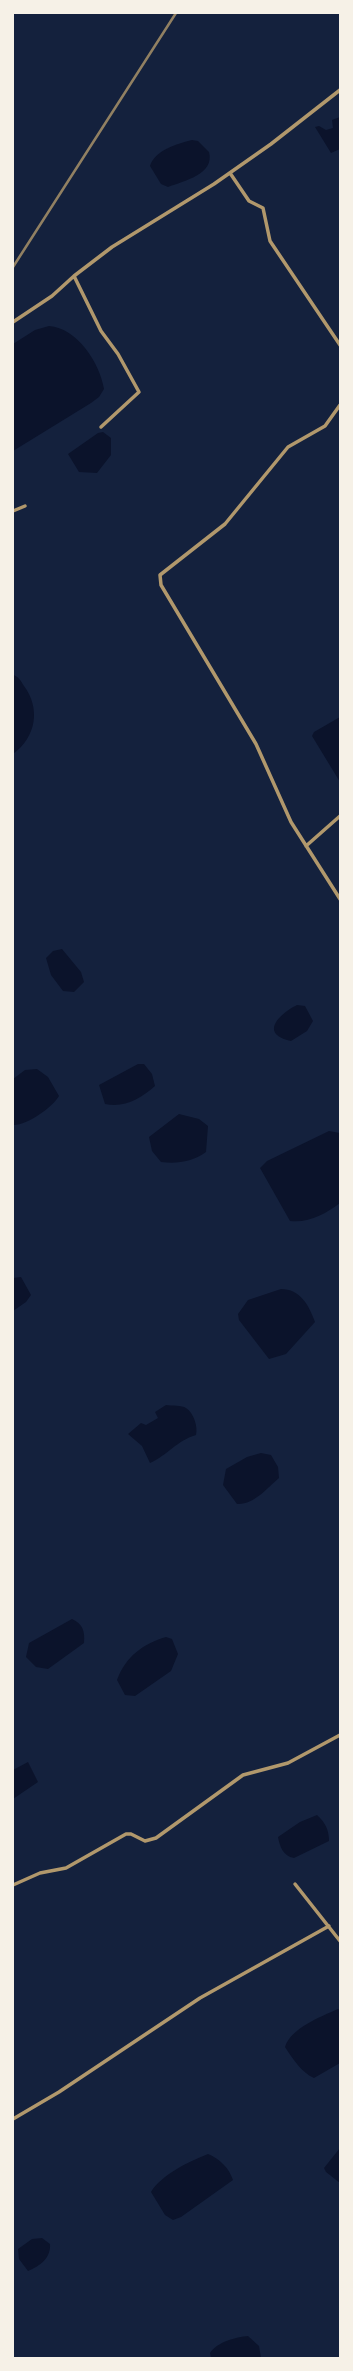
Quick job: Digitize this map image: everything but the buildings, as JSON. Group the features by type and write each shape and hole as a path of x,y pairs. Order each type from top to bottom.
{"street":[{"path":"13,322 52,296 74,276 112,247 230,173 340,90"},
{"path":"230,173 249,201 263,208 270,241 340,345"},
{"path":"74,276 101,331 118,354 139,392 101,426"},
{"path":"340,405 325,426 288,447 225,524 160,575 161,585 256,744 291,822 340,899"},
{"path":"13,511 25,506"},
{"path":"306,846 340,816"},
{"path":"13,1885 40,1872 66,1868 126,1834 131,1834 145,1841 156,1838 243,1776 288,1763 340,1735"},
{"path":"295,1884 340,1941"},
{"path":"13,2119 59,2092 200,1998 329,1926"}],"water":[{"path":"340,117 340,149 331,153 315,127 319,126 326,130 333,128 332,120"},
{"path":"192,140 198,141 209,152 210,160 207,166 197,176 190,179 168,187 161,184 150,166 153,160 167,148"},
{"path":"49,326 59,328 69,333 86,348 98,368 104,389 99,397 91,403 13,451 13,344 35,330"},
{"path":"103,432 111,438 111,455 97,473 79,472 68,454 98,433"},
{"path":"13,675 19,679 29,695 33,704 34,722 27,739 13,754"},
{"path":"340,717 340,782 312,736 314,732"},
{"path":"62,949 81,972 84,982 74,992 63,991 51,975 46,958 53,951"},
{"path":"297,1005 305,1006 313,1021 307,1031 291,1041 281,1038 276,1034 274,1029 275,1024 284,1013"},
{"path":"138,1064 144,1064 152,1074 155,1086 144,1095 132,1101 119,1105 105,1104 99,1085"},
{"path":"37,1069 48,1077 59,1096 39,1115 25,1122 13,1125 13,1079 25,1070"},
{"path":"179,1114 199,1119 208,1126 206,1152 184,1162 161,1162 152,1151 149,1137"},
{"path":"329,1131 340,1133 340,1203 317,1217 304,1221 290,1221 260,1168 267,1161"},
{"path":"21,1277 31,1295 26,1302 13,1311 13,1278"},
{"path":"281,1289 288,1290 299,1295 307,1304 315,1322 286,1354 269,1359 239,1320 238,1314 248,1300"},
{"path":"166,1405 182,1406 189,1410 195,1420 196,1435 177,1444 150,1463 142,1446 128,1434 141,1423 146,1425 158,1418 155,1412"},
{"path":"261,1453 271,1455 278,1467 279,1478 255,1499 243,1504 237,1504 223,1485 226,1469 247,1457"},
{"path":"72,1619 79,1623 82,1628 84,1643 48,1669 36,1667 26,1657 29,1643"},
{"path":"166,1637 172,1639 178,1654 171,1671 135,1696 125,1695 117,1680 125,1664 143,1647"},
{"path":"28,1762 38,1782 13,1799 13,1770"},
{"path":"317,1815 326,1826 329,1841 294,1858 287,1855 281,1848 278,1837 300,1822"},
{"path":"338,2009 340,2010 340,2063 314,2078 301,2069 285,2047 293,2034 307,2024"},
{"path":"340,2148 340,2183 326,2172 324,2168"},
{"path":"208,2154 224,2164 233,2180 181,2217 173,2220 165,2215 151,2192 169,2174 193,2160"},
{"path":"42,2238 50,2244 49,2253 44,2261 37,2267 28,2271 19,2259 18,2249 32,2239"},
{"path":"248,2336 259,2346 261,2358 211,2358 210,2353 222,2343"}],"railway":[{"path":"13,267 176,13"}]}
